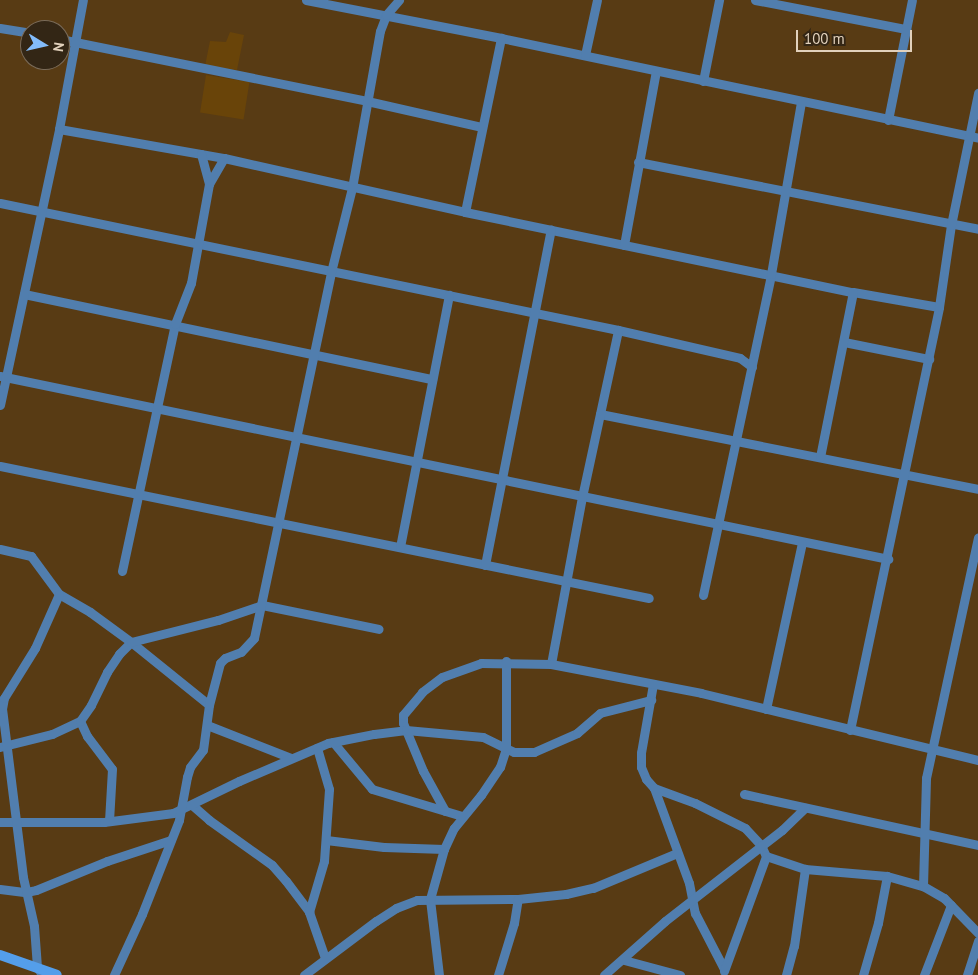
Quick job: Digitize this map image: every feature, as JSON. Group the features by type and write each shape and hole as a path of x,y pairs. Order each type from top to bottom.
{"street":[{"path":"0,405 3,377 24,294 59,129 83,0"},
{"path":"306,0 585,55 978,138"},
{"path":"114,975 142,914 182,810 190,767 203,750 209,705 220,663 248,646 254,638 331,272 352,188 380,31 386,16 399,0"},
{"path":"585,55 597,0"},
{"path":"703,81 720,0"},
{"path":"755,0 906,29"},
{"path":"888,120 912,0"},
{"path":"0,28 20,31"},
{"path":"465,212 481,126 501,38"},
{"path":"70,42 368,101 481,126"},
{"path":"624,245 656,71"},
{"path":"850,730 888,560 929,359 951,225 978,93"},
{"path":"703,595 771,274 801,102"},
{"path":"59,129 224,158 352,188 551,230 854,292 939,307"},
{"path":"201,154 209,184"},
{"path":"122,572 175,324 191,283 197,255 196,243 209,184 224,158"},
{"path":"638,162 978,229"},
{"path":"0,203 618,330 740,358 752,367"},
{"path":"485,565 500,480 551,230"},
{"path":"820,457 854,292"},
{"path":"24,294 175,324 314,356 432,380"},
{"path":"400,547 449,295"},
{"path":"551,664 582,497 618,330"},
{"path":"844,342 929,359"},
{"path":"740,358 755,352"},
{"path":"3,377 888,560"},
{"path":"600,414 978,489"},
{"path":"0,466 649,598"},
{"path":"923,886 926,834 924,797 932,751 978,538"},
{"path":"766,709 802,543"},
{"path":"0,549 31,556 59,594 90,612 131,642 209,705"},
{"path":"40,971 34,926 26,892 17,821 3,746 4,698 35,648 59,594"},
{"path":"3,746 52,734 80,721 91,705 107,672 131,642 218,620 262,605 379,629"},
{"path":"445,811 423,770 406,730 403,715 422,692 442,677 481,662 551,664 653,684 766,709 932,751 978,760"},
{"path":"439,975 430,899 444,849 462,816 481,795 500,767 506,749 506,662"},
{"path":"653,684 652,700 641,753 641,767 646,779 654,788 693,899 695,913 723,972"},
{"path":"0,822 109,821 182,810 239,781 316,748 333,742 406,730 483,736 514,752 534,752 577,733 600,713 652,700"},
{"path":"80,721 87,736 112,769 109,821"},
{"path":"207,725 290,758"},
{"path":"333,742 372,789 462,816"},
{"path":"309,912 324,861 329,789 316,748"},
{"path":"654,788 695,803 745,828 761,845 766,856 723,972"},
{"path":"744,794 978,845"},
{"path":"192,805 209,820 272,866 309,912 325,958"},
{"path":"604,975 624,960 693,899 782,830 805,808"},
{"path":"0,888 26,892 107,861 171,840"},
{"path":"326,840 384,847 444,849"},
{"path":"304,975 396,908 417,900 518,899 566,894 593,888 677,852"},
{"path":"766,856 805,869 887,876 923,886 936,892 978,933"},
{"path":"786,975 794,946 805,869"},
{"path":"863,975 878,923 887,876"},
{"path":"498,975 514,923 518,899"},
{"path":"924,975 951,905"},
{"path":"967,975 978,941"},
{"path":"0,955 40,971 57,975"},
{"path":"624,960 680,975"}],"shaded area":[{"path":"230,32 244,35 237,70 205,66 210,41 226,42"},
{"path":"206,75 249,82 244,119 200,113"}]}
